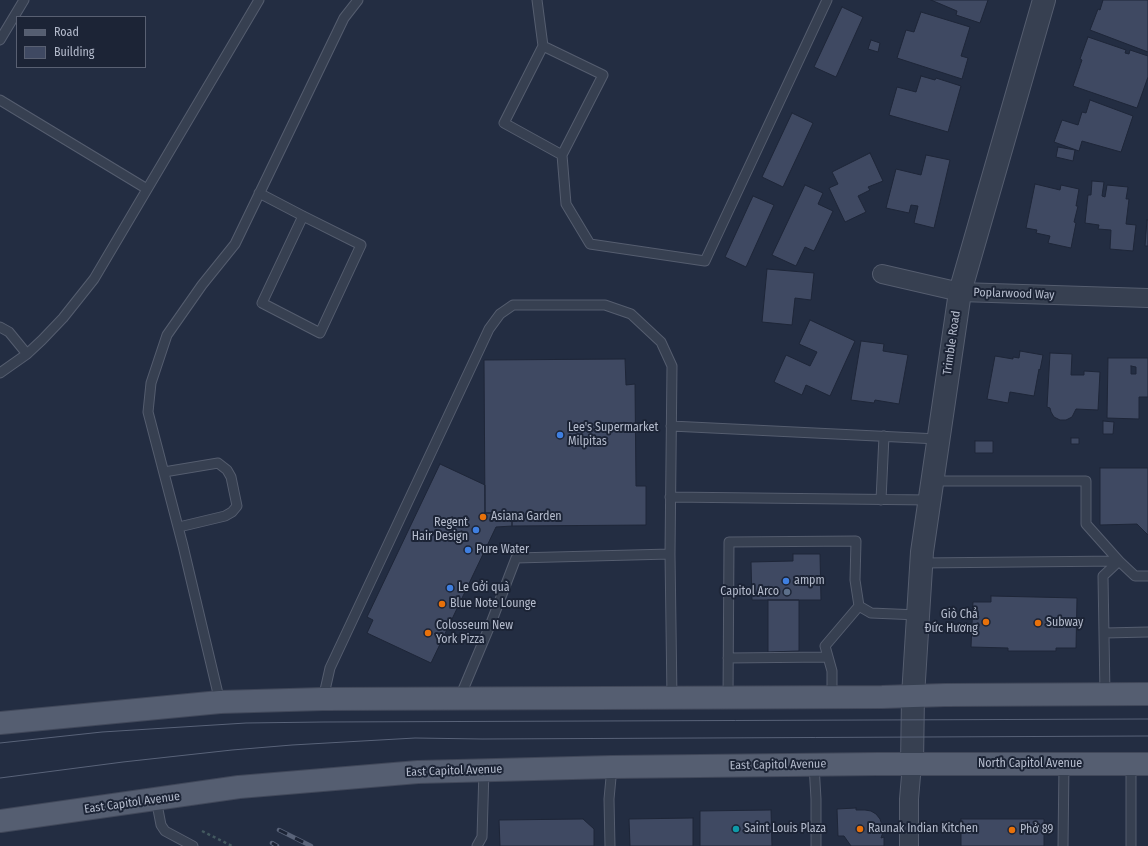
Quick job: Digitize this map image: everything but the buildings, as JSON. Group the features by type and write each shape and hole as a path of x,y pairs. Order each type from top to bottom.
{"main road":[{"path":"0,724 220,702 323,699 728,698 1148,694"},
{"name":"North Capitol Avenue","path":"912,764 1140,764"},
{"name":"East Capitol Avenue","path":"0,821 240,787 418,772 612,767 912,764"}],"street":[{"name":"Trimble Road","path":"912,764 913,696 921,563 960,292 1044,0"},
{"name":"Poplarwood Way","path":"882,274 960,292 1148,298"},
{"path":"909,846 909,799 912,764"}],"lane":[{"path":"0,40 24,0"},
{"path":"0,373 27,354 63,318 94,279 259,0"},
{"path":"220,702 179,527 148,412 151,383 167,335 202,285 234,244 344,18 358,0"},
{"path":"537,0 543,46 504,123 562,155"},
{"path":"543,46 603,74 562,155 566,204 590,244 705,261 827,0"},
{"path":"0,100 147,189"},
{"path":"259,194 362,244 320,333 262,302 304,216"},
{"path":"323,699 330,668 489,329 500,314 513,305 605,305 631,314 661,342 672,366 670,497 672,698"},
{"path":"0,328 9,332 27,354"},
{"path":"671,426 938,439"},
{"path":"881,500 884,436"},
{"path":"164,472 218,463 231,477 237,506 232,512 224,516 179,527"},
{"path":"670,497 881,500 931,491 1086,481 1086,524 1119,561 1135,576 1148,576"},
{"path":"728,698 729,542 856,542 855,580 859,606 870,613 918,615"},
{"path":"459,699 516,558 670,554"},
{"path":"921,563 1119,561"},
{"path":"1105,694 1103,576 1119,561"},
{"path":"832,697 832,671 825,646 859,606"},
{"path":"1105,633 1148,632"},
{"path":"728,658 828,658"},
{"path":"1063,846 1064,764"},
{"path":"1131,846 1140,764"},
{"path":"814,765 816,846"},
{"path":"610,846 609,799 612,767"},
{"path":"477,846 482,837 484,770"},
{"path":"156,799 161,825 165,831 193,846"}],"path":[{"path":"197,828 232,846"}],"tram line":[{"path":"0,743 102,732 246,723 1148,719"},
{"path":"0,778 232,750 415,738 1148,736"}],"railway":[{"path":"279,830 311,846"},
{"path":"272,843 277,846"}],"place":[{"name":"Lee's Supermarket Milpitas","path":"560,435"},
{"name":"Asiana Garden","path":"483,517"},
{"name":"Regent Hair Design","path":"476,530"},
{"name":"Pure Water","path":"468,550"},
{"name":"ampm","path":"786,581"},
{"name":"Le Gởi quà","path":"450,588"},
{"name":"Capitol Arco","path":"787,592"},
{"name":"Blue Note Lounge","path":"442,604"},
{"name":"Giò Chả Đức Hương","path":"986,622"},
{"name":"Subway","path":"1038,623"},
{"name":"Colosseum New York Pizza","path":"428,633"},
{"name":"Saint Louis Plaza","path":"736,829"},
{"name":"Raunak Indian Kitchen","path":"860,829"},
{"name":"Phở 89","path":"1012,830"}]}
